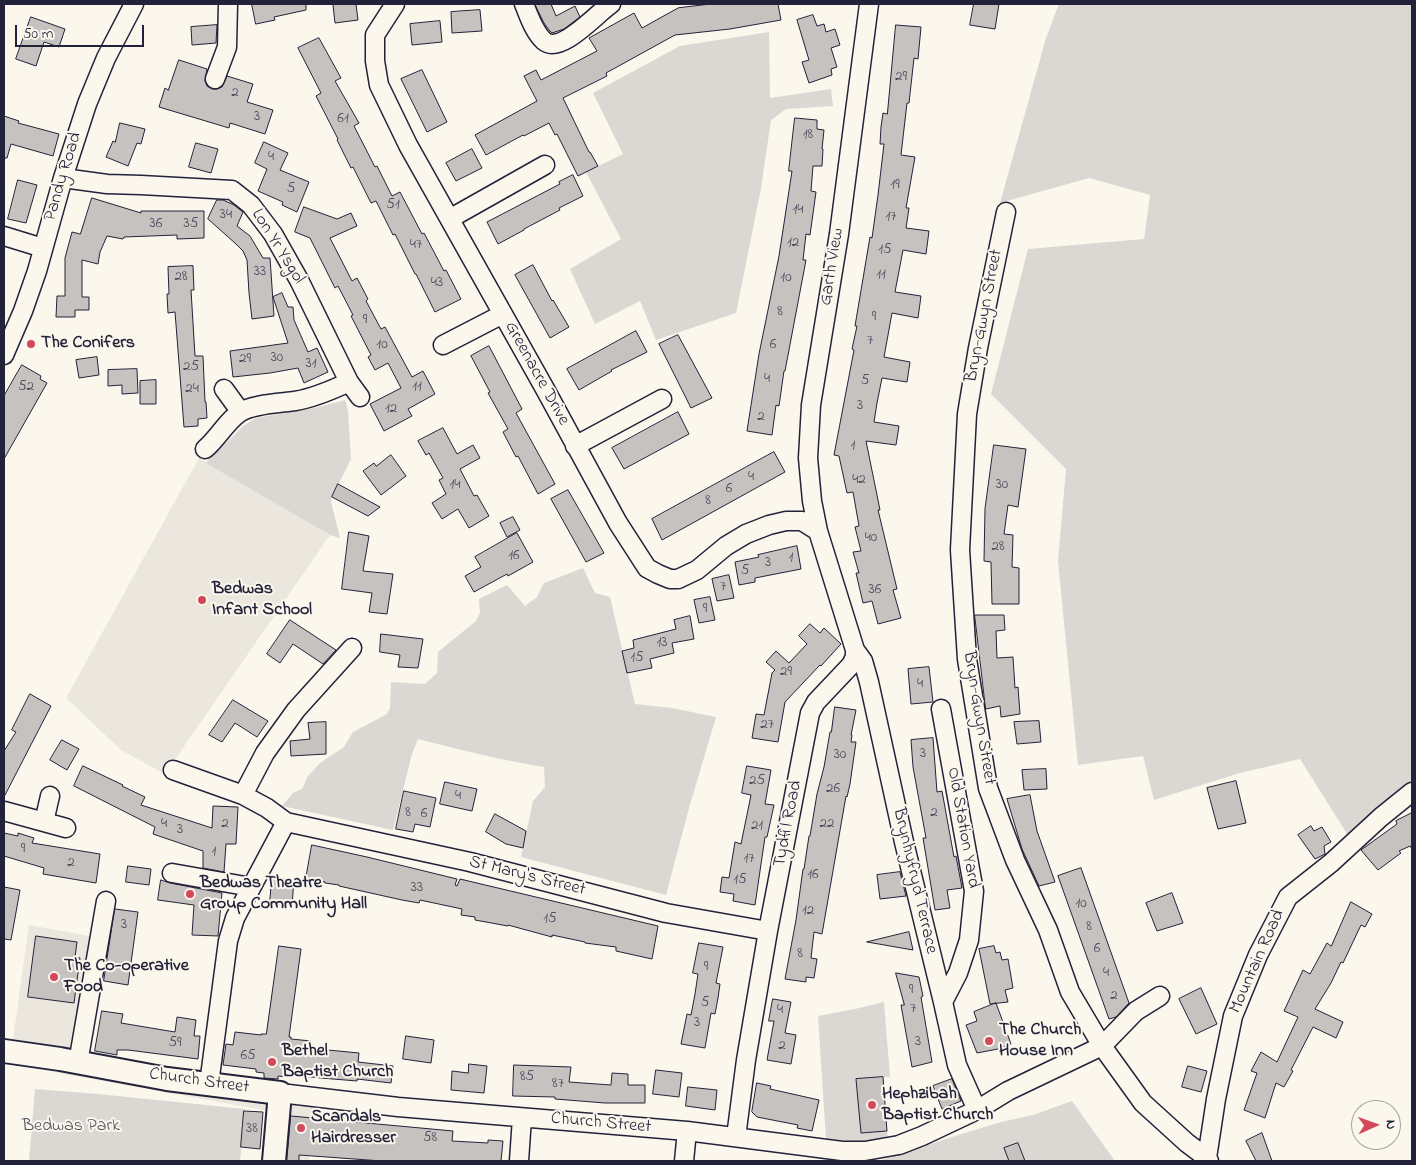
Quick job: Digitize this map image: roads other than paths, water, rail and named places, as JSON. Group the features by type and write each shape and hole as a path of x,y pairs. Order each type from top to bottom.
{"street":[{"name":"Pandy Road","path":"4,355 37,271 63,178 87,104 106,58 134,4"},
{"path":"215,79 227,48 228,4"},
{"name":"Greenacre Drive","path":"395,4 376,35 375,61 379,85 408,145 451,218 575,446 618,523 647,568 670,579 678,579 696,570 746,534 769,525 786,521 802,521 818,531"},
{"path":"524,4 535,29 545,42 551,44 562,43 611,4"},
{"name":"Garth View","path":"818,531 812,501 808,458 811,405 839,234 869,4"},
{"path":"451,218 545,165"},
{"name":"Lon Yr Ysgol","path":"63,178 107,184 232,190 251,205 273,234 299,280 349,382 360,397"},
{"name":"Bryn-Gwyn Street","path":"1006,212 978,348 967,414 960,550 967,659 988,788 1015,860 1048,930 1070,992 1102,1046 1143,1103 1208,1160"},
{"path":"4,236 44,248"},
{"path":"443,345 503,314"},
{"path":"205,449 240,412 264,404 297,401 328,392 349,382"},
{"path":"224,389 240,412"},
{"path":"575,446 662,399"},
{"path":"818,531 855,650"},
{"path":"243,795 265,753 296,710 352,648"},
{"name":"Tydfil Road","path":"736,1137 746,1060 768,931 810,713 816,702 851,665 855,658 855,650"},
{"name":"Brynhyfryd Terrace","path":"855,650 863,661 869,682 906,852 957,1065 977,1110"},
{"name":"Old Station Yard","path":"941,709 974,891 969,940 958,972 943,1002"},
{"name":"St Mary's Street","path":"174,770 243,795 267,808 286,822 470,862 666,912 768,931"},
{"name":"Mountain Road","path":"1208,1160 1216,1099 1233,1016 1258,955 1288,898 1412,792"},
{"path":"44,822 50,796"},
{"path":"4,811 66,828"},
{"path":"210,1084 228,942 235,918 286,822"},
{"path":"172,872 252,887"},
{"path":"78,1063 106,902"},
{"name":"Church Street","path":"4,1051 167,1079 398,1107 736,1137 843,1156 899,1145 977,1110 1008,1091 1102,1046 1136,1011 1160,996"},
{"path":"274,1161 280,1092"},
{"path":"519,1161 522,1118"},
{"path":"684,1161 687,1132"}],"place":[{"name":"The Conifers","path":"31,344"},
{"name":"Bedwas Infant School","path":"202,600"},
{"name":"Bedwas Theatre Group Community Hall","path":"190,894"},
{"name":"The Co-operative Food","path":"54,977"},
{"name":"The Church House Inn","path":"989,1041"},
{"name":"Bethel Baptist Church","path":"272,1062"},
{"name":"Hephzibah Baptist Church","path":"872,1105"},
{"name":"Scandals Hairdresser","path":"301,1128"}],"park label":[{"name":"Bedwas Park","path":"71,1127"}]}
